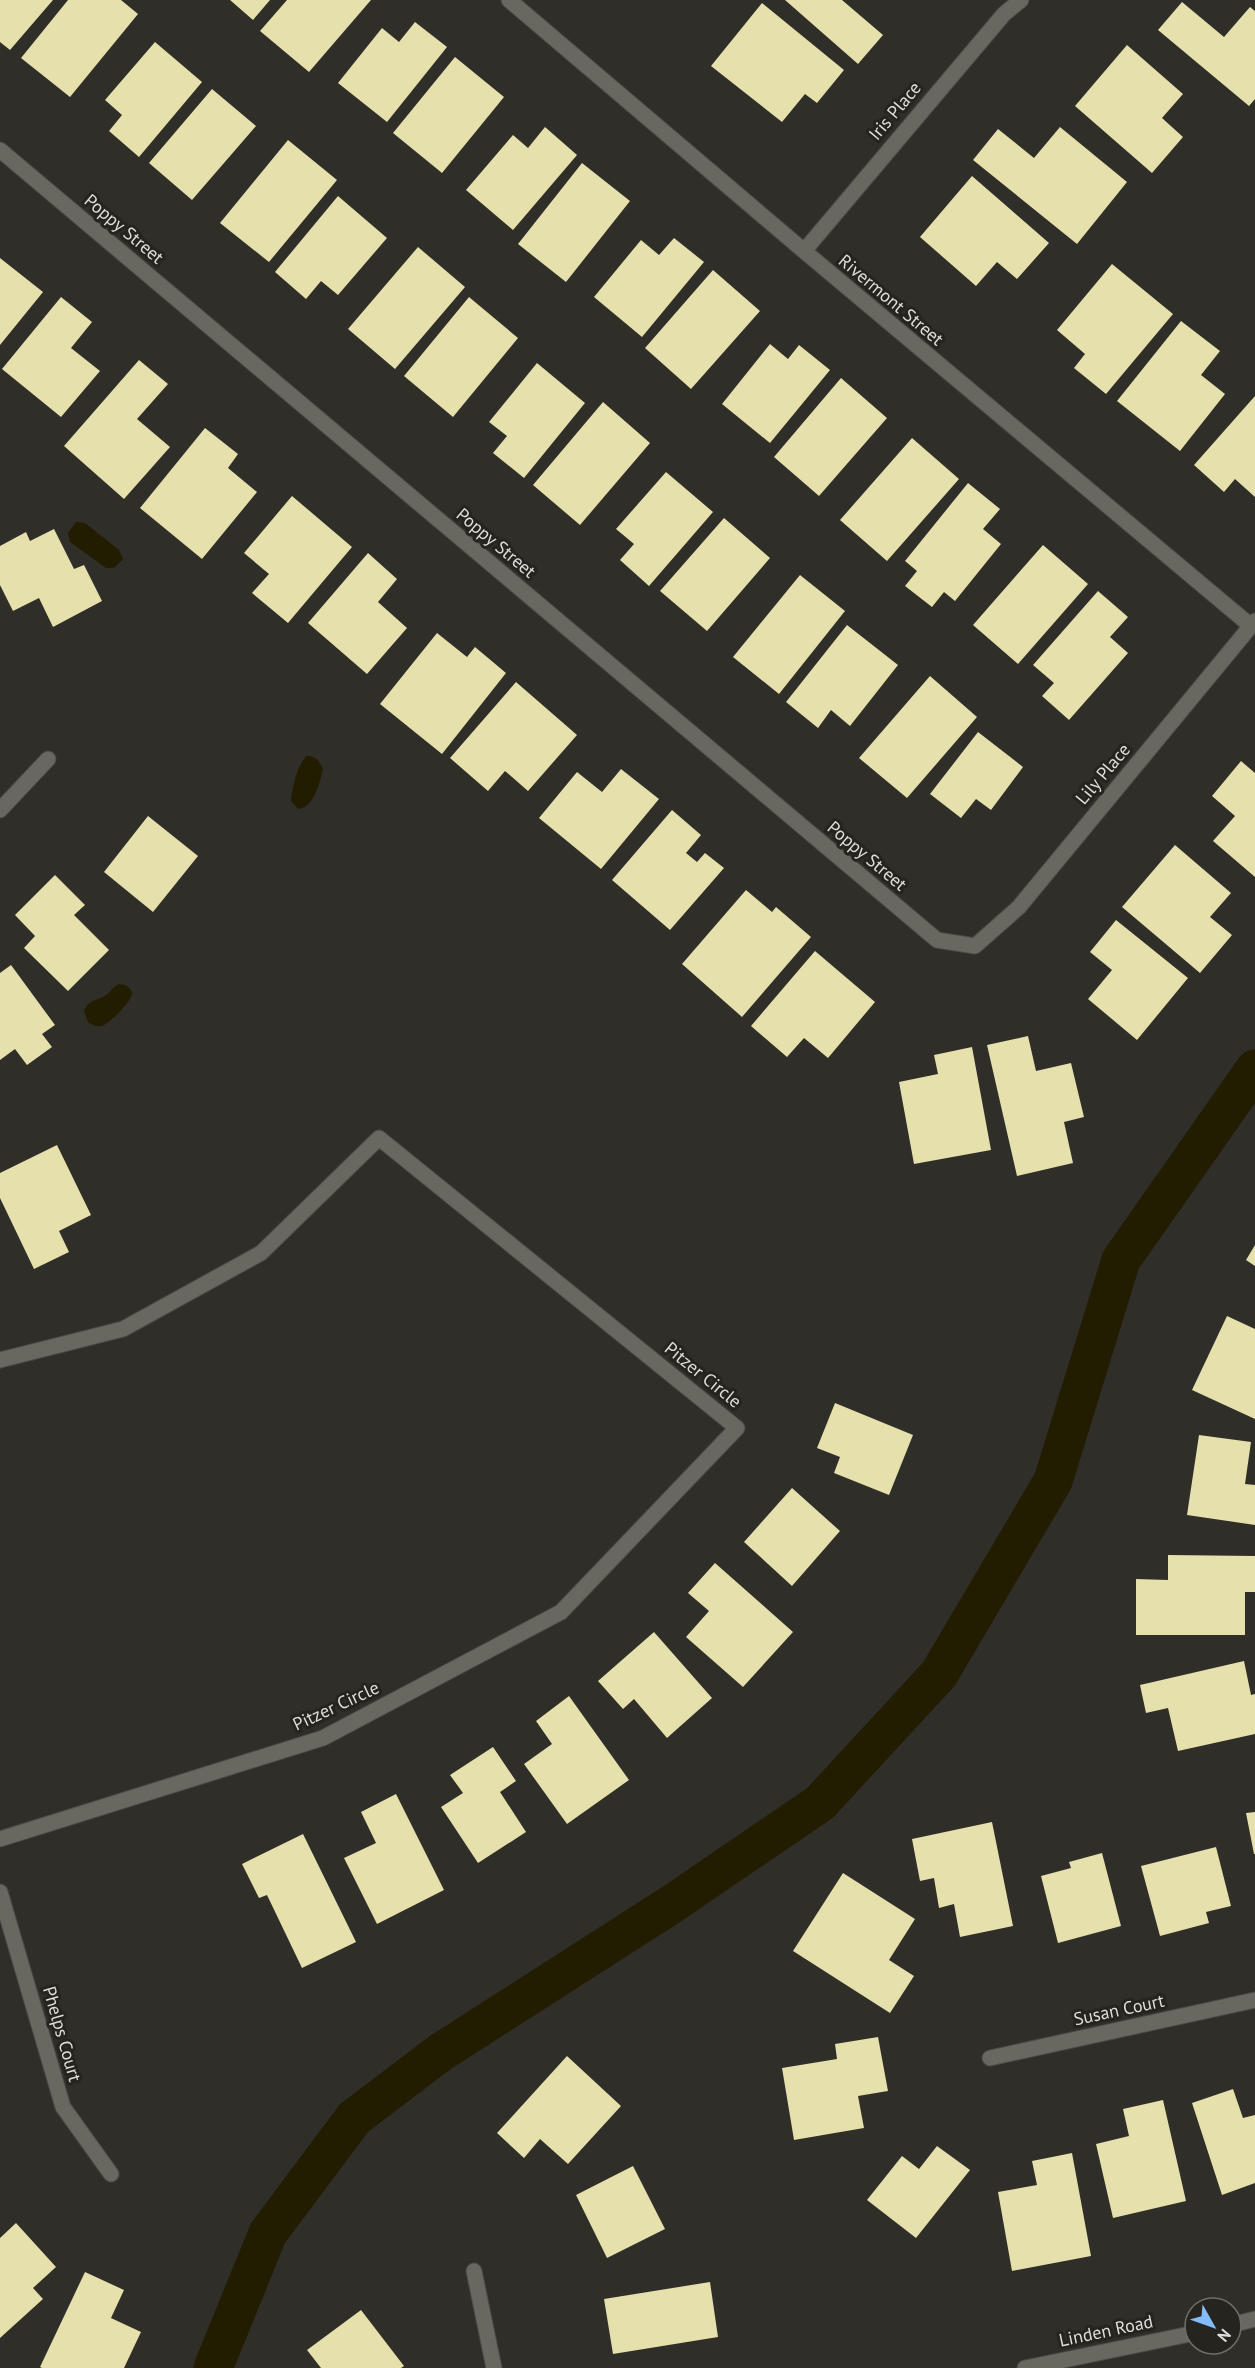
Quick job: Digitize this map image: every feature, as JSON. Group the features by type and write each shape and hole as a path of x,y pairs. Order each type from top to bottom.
{"street":[{"name":"Rivermont Street","path":"509,0 804,251 1253,624"},
{"name":"Iris Place","path":"804,251 1004,14 1021,0"},
{"name":"Poppy Street","path":"0,150 937,940 975,946"},
{"name":"Lily Place","path":"975,946 1019,907 1253,624"},
{"path":"0,810 48,759"},
{"name":"Pitzer Circle","path":"0,1360 123,1329 261,1253 379,1138 737,1428 561,1612 323,1738 0,1839"},
{"name":"Phelps Court","path":"0,1892 63,2108 111,2174"},
{"name":"Susan Court","path":"990,2058 1255,2000"},
{"path":"474,2271 494,2368"},
{"name":"Linden Road","path":"1025,2368 1183,2335"}],"shaded area":[{"path":"76,522 85,523 119,550 123,559 114,568 106,568 70,542 68,533"},
{"path":"306,756 317,759 323,769 312,799 304,808 298,809 291,801 298,771"},
{"path":"119,984 125,985 132,993 125,1006 102,1026 95,1026 88,1022 84,1011 88,1005 105,996"}],"building":[{"path":"0,0 53,0 10,50 0,42"},
{"path":"68,0 121,0 138,14 70,97 21,58"},
{"path":"230,0 270,0 253,20"},
{"path":"287,0 371,0 309,72 260,31"},
{"path":"785,0 842,0 883,35 858,64"},
{"path":"1182,2 1224,37 1250,7 1255,11 1255,99 1249,106 1158,30"},
{"path":"762,3 844,70 817,103 805,94 782,122 711,66"},
{"path":"415,22 447,47 387,122 338,83 382,28 399,42"},
{"path":"155,42 202,82 139,157 109,131 122,115 105,100"},
{"path":"1127,45 1183,94 1162,118 1183,137 1152,173 1075,106"},
{"path":"455,57 504,97 442,173 393,133"},
{"path":"212,89 256,126 192,200 149,163"},
{"path":"545,127 577,155 513,230 466,190 513,135 528,148"},
{"path":"1060,127 1127,182 1077,244 973,160 998,129 1034,158"},
{"path":"288,140 337,180 269,262 220,223"},
{"path":"582,163 630,201 566,282 518,244"},
{"path":"972,176 1049,243 1017,279 997,262 976,286 920,237"},
{"path":"338,196 387,238 338,295 321,281 306,299 275,272"},
{"path":"674,238 704,262 642,337 594,297 641,240 659,255"},
{"path":"418,247 465,287 395,369 348,329"},
{"path":"0,258 43,292 0,345"},
{"path":"1112,264 1173,314 1106,394 1074,368 1085,354 1057,330"},
{"path":"713,270 760,311 691,389 645,348"},
{"path":"61,297 92,322 71,348 100,371 61,417 2,369"},
{"path":"469,297 518,338 453,417 404,376"},
{"path":"1181,321 1220,351 1201,375 1225,394 1180,451 1117,401"},
{"path":"770,344 788,359 799,345 830,370 770,443 722,404"},
{"path":"139,360 168,384 137,419 170,447 124,499 64,446"},
{"path":"537,363 585,403 524,478 493,453 507,436 489,422"},
{"path":"841,378 887,418 819,496 774,457"},
{"path":"1255,396 1255,497 1235,479 1224,492 1194,465"},
{"path":"603,402 650,443 580,525 533,485"},
{"path":"205,428 238,454 228,468 257,492 202,559 140,508"},
{"path":"912,438 959,479 887,561 840,520"},
{"path":"666,472 713,512 649,586 620,560 634,544 616,529"},
{"path":"968,483 1000,509 983,529 1001,544 955,601 944,592 932,607 905,586 917,571 905,561"},
{"path":"292,496 352,547 288,623 252,593 269,574 244,553"},
{"path":"724,518 770,558 707,631 660,591"},
{"path":"54,529 74,569 84,565 102,601 53,627 39,598 13,611 0,585 0,546 26,532 30,541"},
{"path":"1043,545 1088,584 1018,664 973,625"},
{"path":"368,553 397,579 378,602 407,628 367,674 308,623"},
{"path":"800,575 845,611 779,694 733,657"},
{"path":"1098,591 1128,617 1110,637 1128,653 1069,720 1042,696 1054,683 1033,665"},
{"path":"847,625 898,665 850,726 831,710 818,728 786,702"},
{"path":"437,633 467,657 475,647 506,673 442,754 380,704"},
{"path":"930,676 977,717 907,798 859,758"},
{"path":"516,682 577,735 528,791 505,771 488,791 450,758"},
{"path":"978,732 1023,767 991,810 976,799 961,818 930,794"},
{"path":"1241,761 1255,773 1255,877 1213,841 1235,816 1212,796"},
{"path":"621,769 659,799 601,869 539,818 577,772 602,792"},
{"path":"672,810 701,835 686,853 697,862 705,853 724,868 670,930 612,880"},
{"path":"148,816 198,856 153,912 104,872"},
{"path":"1175,845 1231,893 1210,917 1232,935 1200,973 1122,907"},
{"path":"55,875 85,905 74,915 109,950 68,991 24,948 35,936 15,915"},
{"path":"746,890 772,912 776,907 811,937 742,1017 682,964"},
{"path":"1116,920 1188,978 1137,1040 1088,999 1112,970 1090,952"},
{"path":"815,951 875,1002 828,1058 804,1038 787,1057 751,1026"},
{"path":"11,965 55,1025 42,1034 52,1047 27,1065 15,1049 0,1060 0,973"},
{"path":"1028,1036 1036,1071 1071,1063 1084,1117 1064,1122 1073,1163 1017,1176 987,1045"},
{"path":"972,1047 991,1150 914,1164 899,1082 938,1074 934,1055"},
{"path":"57,1145 91,1215 59,1231 69,1252 34,1269 0,1198 0,1173"},
{"path":"1255,1245 1255,1266 1246,1260"},
{"path":"1227,1316 1255,1329 1255,1419 1192,1390"},
{"path":"835,1403 913,1435 889,1495 834,1473 840,1457 817,1448"},
{"path":"1199,1435 1251,1442 1245,1484 1255,1485 1255,1525 1187,1515"},
{"path":"792,1488 840,1531 792,1586 744,1542"},
{"path":"1168,1555 1255,1556 1255,1592 1245,1592 1245,1635 1136,1635 1136,1579 1168,1580"},
{"path":"715,1563 793,1632 743,1687 686,1637 709,1611 688,1593"},
{"path":"654,1632 712,1698 667,1738 634,1699 623,1709 598,1681"},
{"path":"1244,1661 1251,1695 1255,1694 1255,1734 1178,1751 1168,1708 1146,1713 1140,1685"},
{"path":"569,1696 629,1780 567,1824 524,1764 552,1744 536,1721"},
{"path":"493,1747 516,1781 500,1792 526,1832 478,1863 441,1807 463,1793 450,1775"},
{"path":"396,1794 444,1890 377,1924 344,1858 376,1843 361,1812"},
{"path":"1255,1812 1255,1854 1254,1854 1246,1813"},
{"path":"992,1822 1013,1926 960,1937 954,1904 939,1908 934,1878 920,1881 912,1839"},
{"path":"303,1834 356,1942 302,1968 267,1895 259,1898 242,1864"},
{"path":"1216,1847 1231,1906 1206,1912 1209,1923 1160,1936 1141,1866"},
{"path":"1102,1853 1121,1926 1058,1943 1041,1876 1071,1868 1069,1862"},
{"path":"843,1873 915,1919 889,1960 914,1976 890,2013 793,1951"},
{"path":"878,2037 888,2091 858,2096 864,2128 794,2140 782,2068 837,2059 835,2044"},
{"path":"567,2056 621,2106 568,2164 540,2139 524,2158 497,2133"},
{"path":"1233,2089 1243,2118 1255,2115 1255,2183 1222,2195 1192,2103"},
{"path":"1163,2100 1186,2201 1113,2218 1096,2144 1129,2136 1123,2109"},
{"path":"937,2146 970,2170 916,2238 867,2200 902,2156 919,2169"},
{"path":"1072,2153 1091,2256 1012,2271 998,2192 1037,2185 1032,2161"},
{"path":"633,2166 665,2229 607,2258 576,2195"},
{"path":"16,2223 56,2267 33,2288 43,2299 0,2338 0,2238"},
{"path":"85,2272 124,2290 111,2318 141,2332 124,2368 42,2368 40,2367"},
{"path":"710,2282 718,2337 613,2354 604,2299"},
{"path":"361,2310 404,2366 401,2368 321,2368 307,2350"}],"waterway":[{"path":"213,2368 268,2233 354,2118 441,2052 672,1904 820,1803 939,1674 1053,1481 1121,1260 1255,1069"}]}
